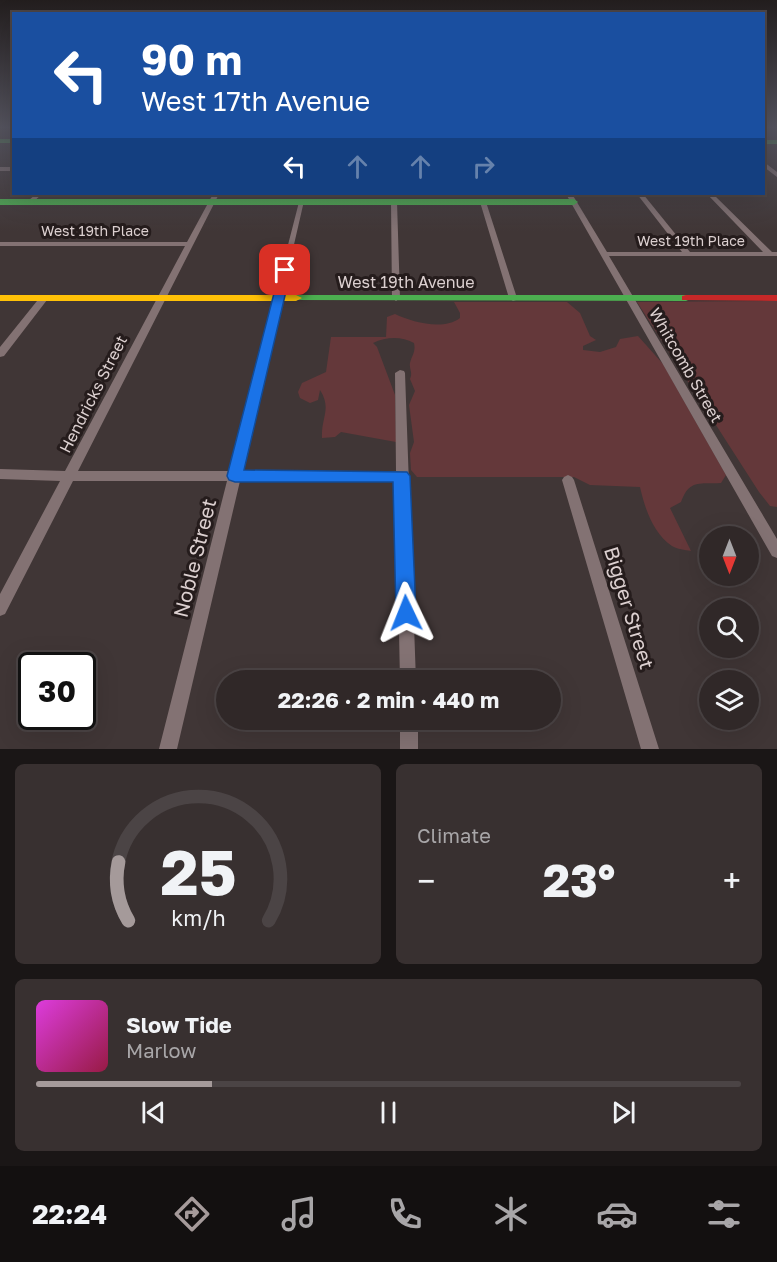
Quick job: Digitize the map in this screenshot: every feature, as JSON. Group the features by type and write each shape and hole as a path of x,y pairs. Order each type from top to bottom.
{"street":[{"path":"765,165 777,175"},
{"path":"641,195 688,254"},
{"path":"711,195 774,254"},
{"path":"0,202 34,198 214,198 302,202 483,202 572,198"},
{"name":"Hendricks Street","path":"0,609 214,198"},
{"name":"Whitcomb Street","path":"572,198 777,552"},
{"name":"Noble Street","path":"168,749 302,202"},
{"path":"394,202 396,298"},
{"path":"483,202 513,298"},
{"name":"West 19th Place","path":"0,244 190,244"},
{"name":"West 19th Place","path":"604,254 774,254"},
{"name":"West 19th Avenue","path":"0,298 777,298"},
{"path":"0,354 44,298"},
{"path":"400,373 408,670"},
{"path":"0,474 402,476"},
{"name":"Bigger Street","path":"568,480 650,749"},
{"path":"409,730 409,749"}],"shaded area":[{"path":"777,301 777,507 770,506 759,492 637,302"},
{"path":"454,302 567,302 580,313 590,336 596,340 583,346 583,350 600,352 616,347 620,339 638,336 663,364 726,475 721,483 701,483 692,486 681,502 670,508 691,551 679,549 665,541 647,512 640,487 590,485 574,477 417,477 411,470 410,453 414,442 409,405 415,391 410,379 414,343 404,339 383,339 373,343 377,347 395,395 396,442 341,432 335,437 322,438 326,408 320,390 318,400 310,403 300,398 298,392 302,383 326,372 331,337 386,337 387,317 395,314 428,324 453,322 460,318"}],"traffic: fast":[{"path":"0,202 574,202"},
{"path":"296,298 686,298"}],"traffic: slow":[{"path":"0,298 296,298"}],"traffic: jam":[{"path":"686,298 777,298"}],"route":[{"path":"285,270 235,476 402,476 406,613"}]}
